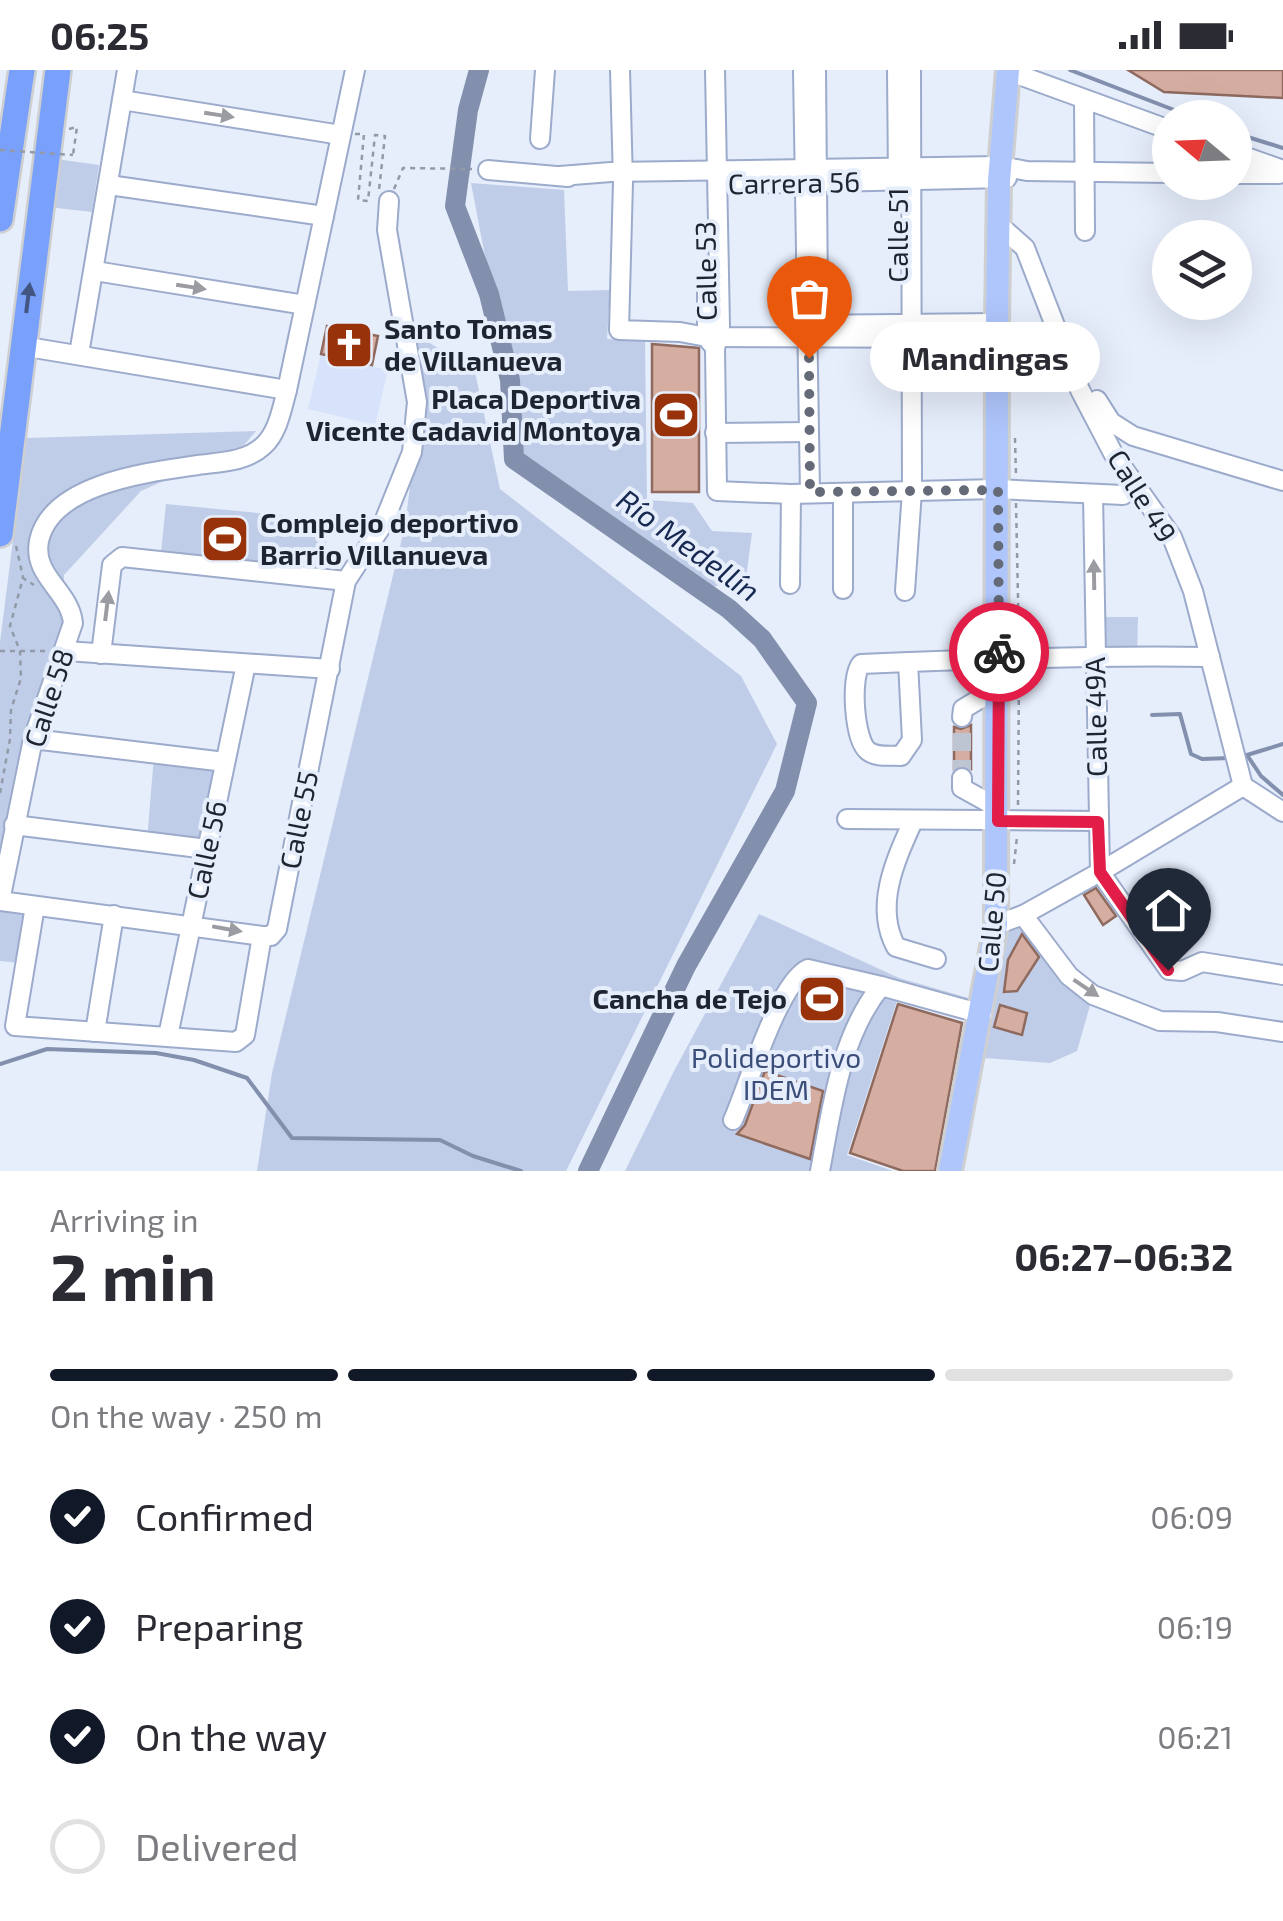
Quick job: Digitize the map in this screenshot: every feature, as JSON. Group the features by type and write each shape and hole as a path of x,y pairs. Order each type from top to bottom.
{"highway":[{"path":"7,537 22,346 58,70"},
{"path":"0,219 14,75"}],"main road":[{"name":"Calle 50","path":"950,1171 996,925 998,225 1007,70"}],"street":[{"path":"79,354 127,70"},
{"path":"45,576 39,558 40,538 54,513 72,496 119,480 250,456 266,444 276,428 355,70"},
{"path":"540,138 545,70"},
{"path":"610,70 617,177"},
{"path":"620,70 613,278 618,292 620,330 714,335 997,331"},
{"name":"Calle 53","path":"703,70 711,179 716,491 791,494"},
{"name":"Calle 53","path":"711,179 715,70"},
{"path":"803,70 810,176 810,492"},
{"path":"810,176 816,70"},
{"name":"Calle 51","path":"897,70 904,175 908,491 904,591"},
{"name":"Calle 51","path":"904,175 911,70"},
{"path":"1007,70 1152,124"},
{"path":"122,100 341,135"},
{"path":"1084,100 1086,230"},
{"path":"1252,160 1283,172"},
{"name":"Carrera 56","path":"488,170 560,176 711,179 1027,171 1152,173"},
{"path":"1252,173 1283,172"},
{"path":"109,186 324,216"},
{"path":"346,581 383,524 412,452 417,402 387,230 389,200"},
{"name":"Calle 49","path":"998,225 1025,248 1080,390 1114,455 1172,537 1192,591 1243,786"},
{"path":"95,272 305,305"},
{"path":"22,346 287,390"},
{"path":"1080,390 1096,400 1119,430 1132,436 1283,482"},
{"path":"716,433 809,432"},
{"path":"790,584 791,494 998,490 1122,496"},
{"path":"843,493 843,589"},
{"name":"Calle 49A","path":"1093,495 1100,872"},
{"name":"Calle 58","path":"101,654 114,559 122,556 346,581"},
{"name":"Calle 58","path":"0,901 33,739 73,623 72,612 45,576"},
{"name":"Calle 55","path":"168,1036 236,1042 246,1035 262,936 271,936 277,929 346,581"},
{"path":"66,651 330,670"},
{"path":"908,662 912,740 901,756 873,755 863,746 860,735 853,677 861,664 999,658 1096,655 1210,657"},
{"name":"Calle 56","path":"168,1036 246,664"},
{"path":"962,717 963,710 999,686"},
{"path":"33,739 225,762"},
{"path":"962,778 962,788 998,814"},
{"path":"996,925 1100,872 1243,786 1283,812"},
{"path":"846,819 913,822 998,814 1098,822"},
{"path":"913,822 896,861 885,906 886,927 896,947 936,959"},
{"path":"14,824 207,849"},
{"path":"1100,872 1163,966 1175,972 1202,962 1283,975"},
{"path":"0,901 262,936"},
{"path":"35,906 15,1026 168,1036"},
{"path":"95,1032 114,915"},
{"path":"1022,915 1069,976 1093,994 1147,1019 1216,1022 1283,1032"},
{"path":"734,1120 784,998 801,972 808,969 982,1014"},
{"path":"820,1171 848,1049 867,1005 882,986"}],"path":[{"path":"0,150 73,155 77,126 70,126 66,150"},
{"path":"341,135 364,134 358,200 368,201 375,135 385,136 378,200 389,200 404,168 416,165 488,170"},
{"path":"0,793 11,710 22,678 20,651 10,626 23,578 7,537"},
{"path":"23,578 35,585 45,576"},
{"path":"0,650 66,651"}],"shaded area":[{"path":"321,354 388,370 375,425 308,409"}],"green space":[{"path":"56,159 99,165 92,212 49,207"},
{"path":"471,183 564,190 568,291 610,290 607,339 645,341 647,500 693,503 712,531 752,533 746,578 713,587 524,461"},
{"path":"408,329 475,372 500,489 741,676 777,744 566,1171 257,1171 272,1073 405,526 420,405"},
{"path":"256,431 244,445 141,491 64,575 63,643 0,892 0,642 26,438"},
{"name":"Complejo deportivo Barrio Villanueva","path":"166,504 329,520 322,579 160,562"},
{"path":"1095,617 1138,617 1137,655 1096,655"},
{"path":"154,756 225,762 207,849 147,841"},
{"path":"0,911 26,914 20,963 0,961"},
{"name":"Polideportivo IDEM","path":"759,914 899,978 979,1001 971,1022 897,1001 847,1155 893,1171 625,1171 674,1071"},
{"path":"1023,915 1093,995 1077,1051 1050,1063 971,1057 996,925"}],"building":[{"path":"1128,70 1283,70 1283,98 1164,92"},
{"name":"Santo Tomas de Villanueva","path":"327,326 378,336 372,365 321,354"},
{"name":"Placa Deportiva Vicente Cadavid Montoya","path":"652,344 699,348 699,492 652,492"},
{"path":"971,725 971,769 954,769 954,727"},
{"path":"1096,888 1116,916 1103,925 1084,895"},
{"path":"1022,934 1039,957 1017,991 1004,992 1008,960"},
{"path":"898,1004 962,1023 935,1171 903,1171 850,1153"},
{"path":"1000,1005 1027,1013 1022,1035 994,1027"},
{"path":"765,1071 823,1091 810,1159 737,1134 745,1125"}],"waterway":[{"name":"Río Medellín","path":"479,70 468,110 455,206 489,294 510,380 514,459 729,609 762,639 807,703 785,791 686,966 588,1171"},
{"path":"1070,70 1152,101"},
{"path":"1252,138 1283,148"},
{"path":"1152,715 1180,714 1191,754 1202,759 1230,758"},
{"path":"1283,744 1247,755 1261,776 1283,795"},
{"path":"0,1064 47,1049 156,1053 194,1060 247,1078 292,1138 440,1140 473,1156 521,1171"}],"tunnel":[{"path":"962,717 962,778"}],"way so far":[{"path":"809,358 810,492 998,490 999,652"}],"place":[{"name":"Santo Tomas de Villanueva","path":"349,345"},
{"name":"Mandingas","path":"809,358"},
{"name":"Placa Deportiva Vicente Cadavid Montoya","path":"676,415"},
{"name":"Complejo deportivo Barrio Villanueva","path":"225,539"},
{"name":"Cancha de Tejo","path":"822,999"}],"route":[{"path":"999,652 998,821 1098,822 1100,872 1168,970"}]}
